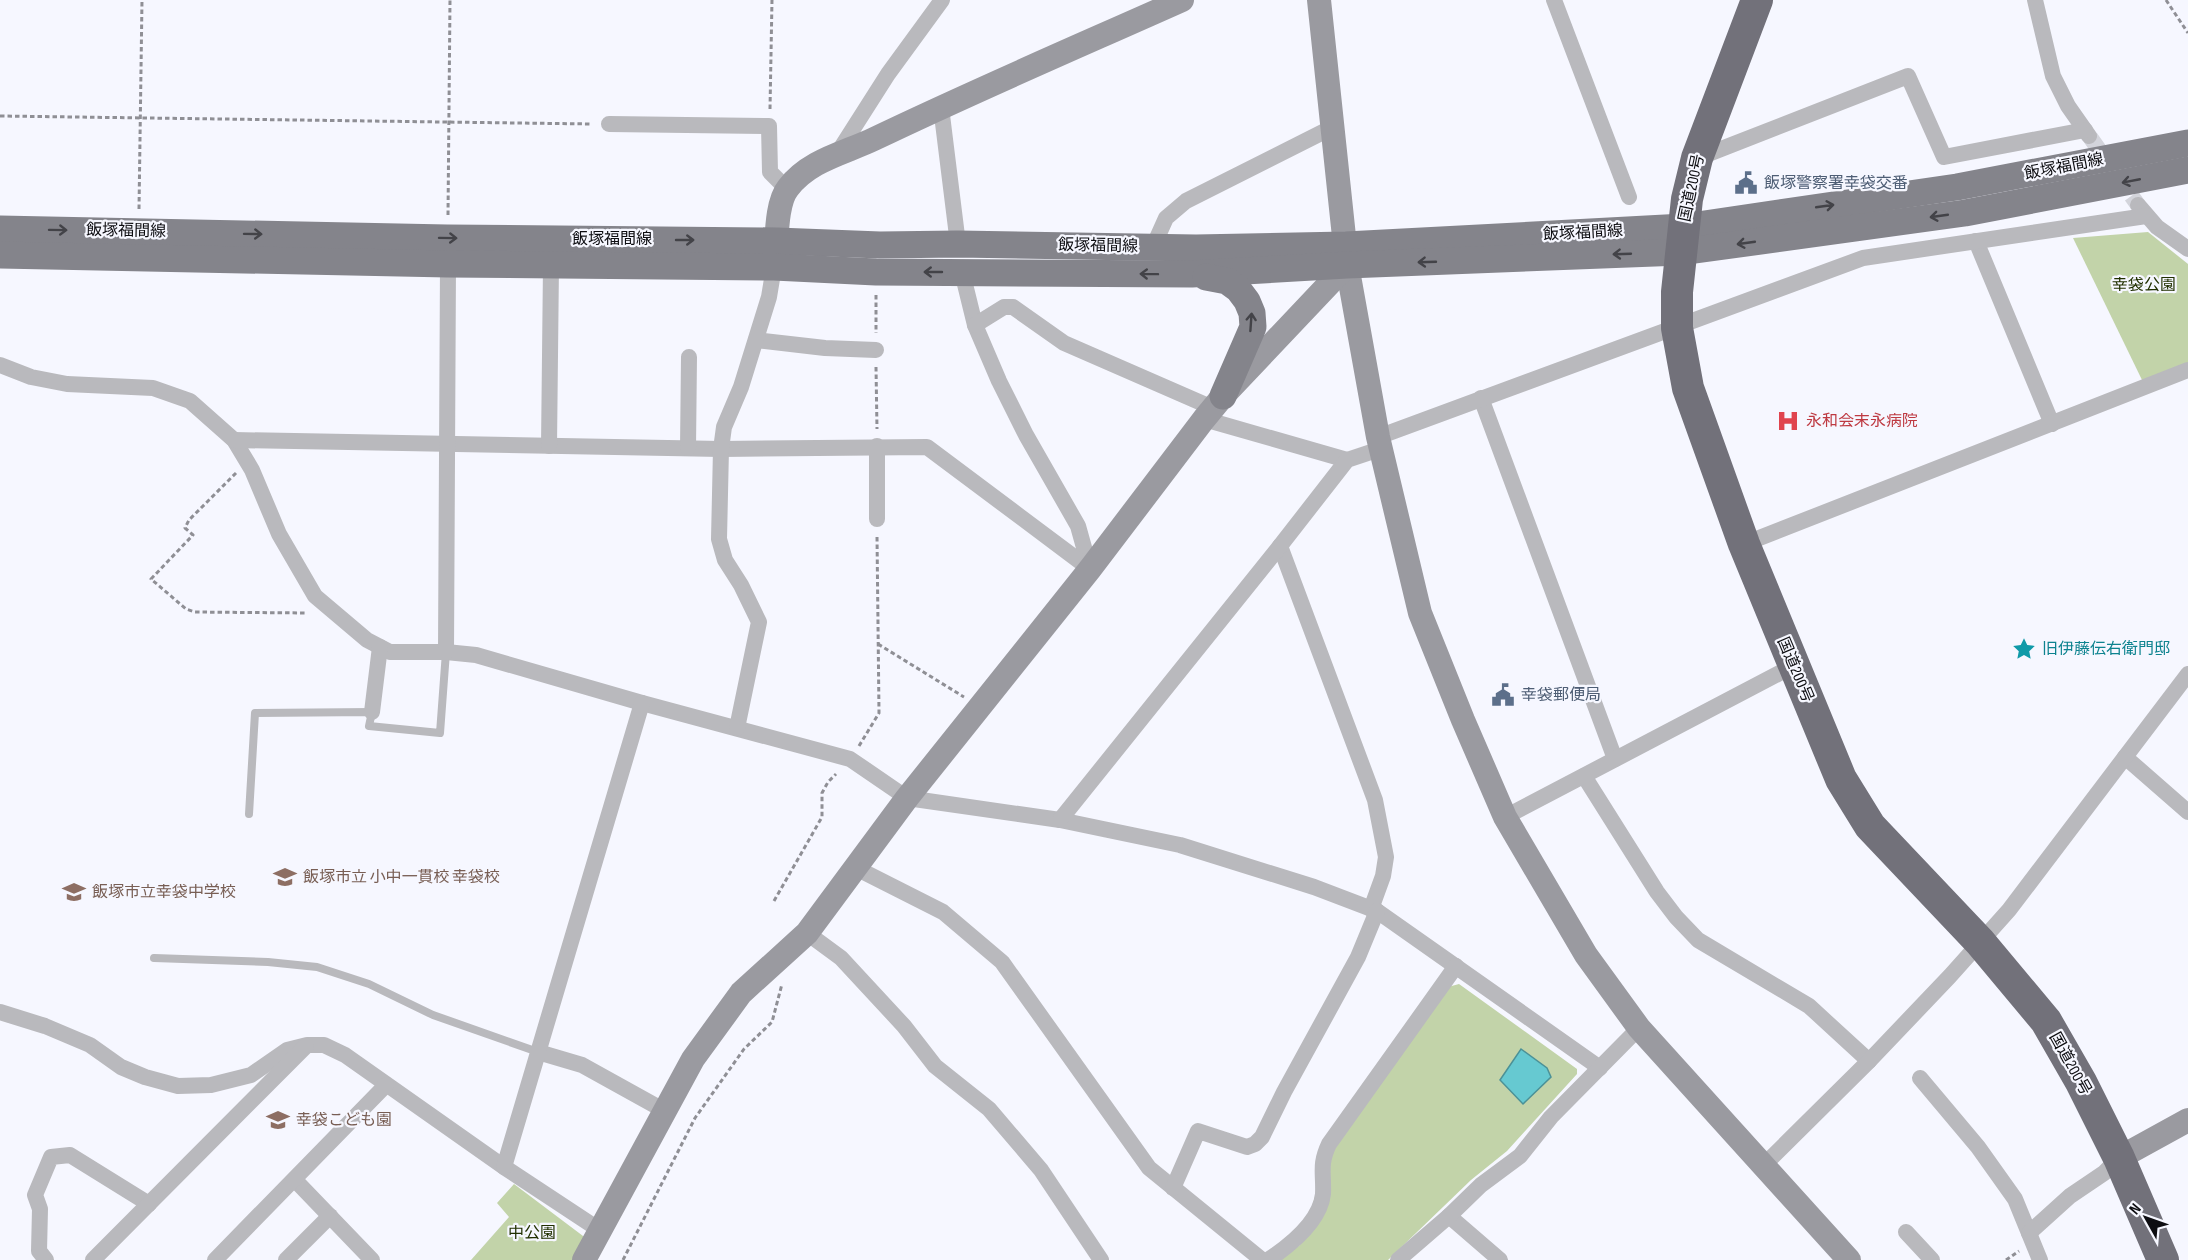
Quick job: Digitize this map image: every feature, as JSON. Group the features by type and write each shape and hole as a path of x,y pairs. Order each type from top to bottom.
{"highway":[{"name":"国道200号","path":"1757,0 1697,158 1688,199 1677,292 1677,328 1688,388 1744,544 1841,779 1870,826 1980,942 2046,1021 2120,1158 2163,1260"}],"main road":[{"name":"飯塚福間線","path":"1682,239 2182,145"},
{"name":"飯塚福間線","path":"0,255 448,251 775,254 876,272 1192,274 1346,255 1682,239 1965,213 2188,170"},
{"name":"飯塚福間線","path":"0,229 138,232 448,251 551,265 775,254 880,245 958,244 1153,247 1346,255"},
{"path":"1192,274 1227,281 1238,289 1252,313 1253,327 1213,407"}],"street":[{"path":"837,155 888,74 942,0"},
{"path":"737,729 759,622 741,585 724,560 719,539 721,449 724,427 741,387 770,297 781,202 787,189 816,163 1182,0"},
{"path":"1319,0 1346,255 1379,443 1420,613 1463,720 1505,817 1586,955 1639,1028 1849,1260"},
{"path":"1554,0 1629,197"},
{"path":"1697,158 1908,76 1944,157 2087,134 2068,106 2053,76 2036,0"},
{"path":"941,107 958,244"},
{"path":"609,124 769,126 770,172 787,189"},
{"path":"1153,247 1166,218 1186,201 1333,127"},
{"path":"1059,820 1347,460 1379,443 1481,398 1863,258 1976,241 2142,210 2188,249"},
{"path":"1976,241 2052,424"},
{"path":"446,652 448,251"},
{"path":"584,1260 693,1059 741,993 799,940 977,709 1090,569 1213,407 1346,255"},
{"path":"549,446 551,265"},
{"path":"962,272 975,325 999,381 1026,435 1078,526 1090,569"},
{"path":"975,325 1004,307 1014,307 1064,343 1213,407 1347,460"},
{"path":"756,340 825,348 876,350"},
{"path":"688,448 689,357"},
{"path":"0,365 31,378 67,384 153,388 190,401 234,440 249,464 279,534 315,596 367,640 390,652 446,652 476,655 850,759 908,798 1059,820 1180,845 1314,887 1374,910 1600,1068"},
{"path":"1744,544 2188,370"},
{"path":"1481,398 1616,759"},
{"path":"234,440 721,449 927,447 1090,569"},
{"path":"877,446 877,519"},
{"path":"1173,1188 1198,1131 1247,1147 1255,1144 1262,1137 1358,957 1383,876 1386,857 1375,800 1280,546"},
{"path":"372,712 380,647"},
{"path":"1505,817 1793,666"},
{"path":"1764,1165 1869,1061 2009,910 2188,674"},
{"path":"504,1167 642,703"},
{"path":"2125,757 2188,812"},
{"path":"1584,776 1657,892 1690,932 1698,940 1809,1006 1869,1061"},
{"path":"856,868 943,912 1002,962 1149,1168 1262,1260"},
{"path":"799,940 841,958 904,1026 935,1066 988,1109 1041,1170 1101,1260"},
{"path":"1268,1260 1294,1243 1318,1211 1323,1195 1322,1157 1329,1144 1456,966"},
{"path":"0,1012 45,1026 90,1045 121,1067 145,1077 178,1086 211,1085 251,1075 287,1050 307,1045 324,1045 345,1055 504,1167 601,1231"},
{"path":"1398,1260 1481,1185 1520,1156 1551,1117 1639,1028"},
{"path":"93,1260 307,1045"},
{"path":"538,1052 582,1065 665,1111"},
{"path":"1920,1078 1978,1147 2015,1200 2040,1260"},
{"path":"215,1260 386,1085"},
{"path":"2029,1233 2070,1196 2104,1173 2120,1158 2188,1120"},
{"path":"46,1260 39,1251 40,1209 35,1195 51,1157 70,1155 149,1204"},
{"path":"295,1180 372,1260"},
{"path":"286,1260 330,1216"},
{"path":"1449,1216 1500,1260"},
{"path":"1906,1232 1932,1260"}],"lane":[{"path":"249,814 255,713 372,712 369,726 440,733 446,652"},
{"path":"154,958 268,962 317,967 369,984 433,1015 538,1052"}],"path":[{"path":"138,232 142,0"},
{"path":"448,251 450,0"},
{"path":"769,126 772,0"},
{"path":"2166,0 2188,33"},
{"path":"0,116 141,116 609,124"},
{"path":"249,464 229,478 189,520 185,528 193,535 151,579 186,609 195,612 311,613 322,602"},
{"path":"774,901 822,817 822,793 828,782 850,759 879,713 877,519"},
{"path":"878,644 967,699 977,709"},
{"path":"623,1260 695,1118 744,1049 772,1022 783,980 799,940"}],"green space":[{"name":"幸袋公園","path":"2148,232 2188,264 2188,365 2143,382 2073,238"},
{"path":"1459,984 1577,1069 1577,1074 1507,1151 1471,1180 1388,1260 1279,1260 1300,1245 1326,1161 1448,987"},
{"name":"中公園","path":"514,1184 587,1239 575,1260 471,1260 509,1217 497,1203"}],"water":[{"path":"1521,1049 1547,1068 1551,1077 1523,1104 1500,1080"}],"tunnel":[{"path":"2090,137 2138,205"}],"place":[{"name":"飯塚警察署幸袋交番","path":"1746,183"},
{"name":"永和会末永病院","path":"1788,421"},
{"name":"旧伊藤伝右衛門邸","path":"2024,649"},
{"name":"幸袋郵便局","path":"1503,695"},
{"name":"飯塚市立 小中一貫校 幸袋校","path":"285,877"},
{"name":"飯塚市立幸袋中学校","path":"74,892"},
{"name":"幸袋こども園","path":"278,1120"}]}
